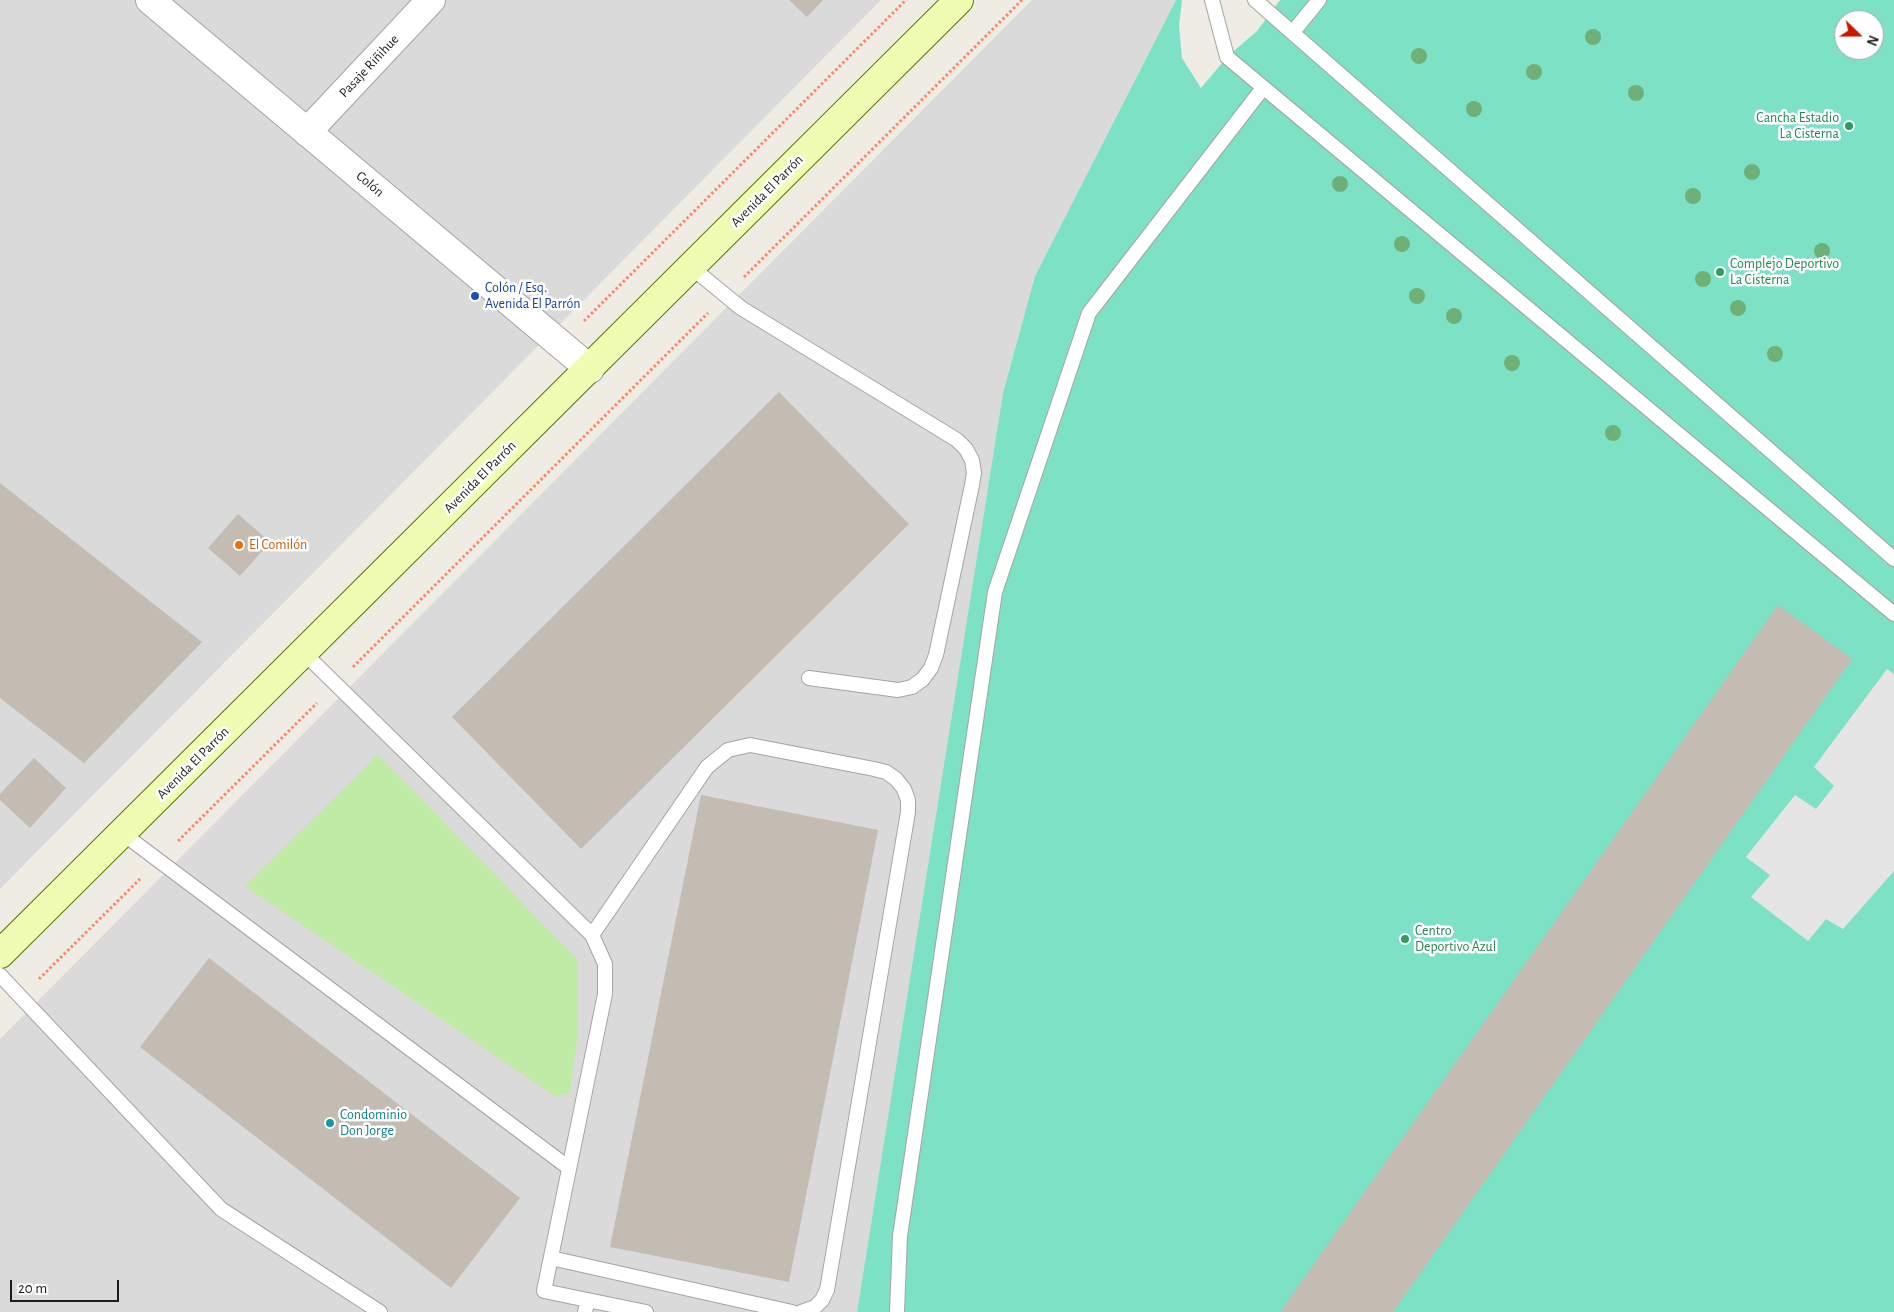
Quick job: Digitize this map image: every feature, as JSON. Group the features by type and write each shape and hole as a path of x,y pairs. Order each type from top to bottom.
{"main road":[{"name":"Avenida El Parrón","path":"0,954 959,0"}],"street":[{"name":"Colón","path":"150,0 590,368"},
{"name":"Pasaje Riñihue","path":"307,132 431,0"}],"lane":[{"path":"1212,0 1226,57 1894,614"},
{"path":"1256,0 1894,559"},
{"path":"1293,32 1319,0"},
{"path":"897,1312 900,1236 995,592 1089,313 1263,88"},
{"path":"691,267 741,308 957,440 966,449 972,460 974,473 972,485 932,668 923,679 912,687 898,690 809,678"},
{"path":"304,653 592,935 605,964 605,994 544,1291 586,1306 646,1312"},
{"path":"592,935 707,767 728,750 750,746 874,769 886,772 896,779 904,789 908,800 908,812 826,1290 822,1300 815,1307 801,1312"},
{"path":"122,833 569,1168"},
{"path":"0,975 221,1209 380,1312"},
{"path":"551,1258 792,1312"}],"path":[{"path":"21,997 1022,0"}],"shaded area":[{"path":"0,0 881,0 0,889"},
{"path":"1032,0 1176,0 1035,276 1003,393 857,1312 0,1312 0,1039"},
{"path":"1887,669 1894,674 1894,871 1843,929 1826,919 1808,941 1751,897 1770,875 1746,857 1795,795 1816,809 1834,786 1814,767"}],"green space":[{"name":"Centro Deportivo Azul","path":"1176,0 1182,0 1179,26 1182,58 1201,88 1227,57 1257,31 1280,0 1894,0 1894,1312 857,1312 1003,393 1035,276"},
{"path":"378,754 578,960 578,1033 570,1093 556,1097 245,886"}],"building":[{"path":"789,0 823,0 807,17"},
{"path":"779,392 909,524 581,849 452,717"},
{"path":"0,483 202,642 84,763 0,698"},
{"name":"El Comilón","path":"238,514 270,542 240,576 208,548"},
{"path":"1778,605 1852,659 1393,1312 1280,1312"},
{"path":"34,758 66,788 30,828 0,800 0,794"},
{"path":"701,795 878,830 789,1282 610,1247"},
{"name":"Condominio Don Jorge","path":"209,958 520,1198 451,1288 140,1047"}],"place":[{"name":"Cancha Estadio La Cisterna","path":"1849,126"},
{"name":"Complejo Deportivo La Cisterna","path":"1720,272"},
{"name":"Colón / Esq. Avenida El Parrón","path":"475,296"},
{"name":"El Comilón","path":"239,545"},
{"name":"Centro Deportivo Azul","path":"1405,939"},
{"name":"Condominio Don Jorge","path":"330,1123"}]}
